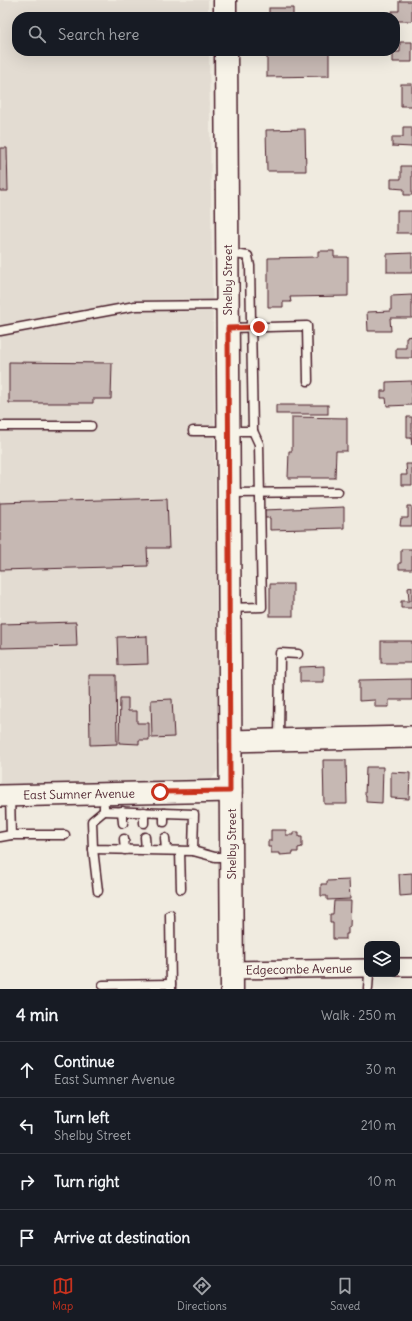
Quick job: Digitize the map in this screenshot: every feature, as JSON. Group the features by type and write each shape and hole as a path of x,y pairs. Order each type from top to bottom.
{"main road":[{"path":"225,0 225,12"},
{"name":"Shelby Street","path":"226,56 232,979"}],"street":[{"path":"230,741 412,737"},
{"name":"East Sumner Avenue","path":"5,796 104,802 230,791"},
{"path":"400,967 412,967"},
{"name":"Edgecombe Avenue","path":"232,979 364,968"}],"lane":[{"path":"227,253 248,256 250,266 252,431 259,444 262,607 229,608"},
{"path":"0,330 135,306 228,305"},
{"path":"228,328 307,326 308,381"},
{"path":"0,426 91,426"},
{"path":"193,431 252,431"},
{"path":"228,493 338,492"},
{"path":"279,740 280,653 298,654"},
{"path":"5,796 11,835"},
{"path":"98,892 93,849 92,821 104,802 122,811 194,814 193,851"},
{"path":"122,811 123,823"},
{"path":"144,812 144,823"},
{"path":"164,813 164,822"},
{"path":"0,837 11,835 64,835"},
{"path":"145,836 146,850"},
{"path":"124,838 125,850"},
{"path":"165,838 166,850"},
{"path":"93,849 193,851 215,857 231,857"},
{"path":"180,851 181,889"},
{"path":"103,985 171,987 170,914"},
{"path":"368,989 369,977"}],"shaded area":[{"path":"0,0 208,0 208,12 12,12 12,56 209,56 219,768 210,782 0,784"}],"building":[{"path":"399,1 412,1 412,21 400,21 400,12 392,12 399,11"},
{"path":"269,8 293,8 293,12 269,12"},
{"path":"400,42 412,42 412,62 393,62 393,56 400,56"},
{"path":"267,56 329,56 329,76 267,77"},
{"path":"401,84 412,84 412,106 401,106"},
{"path":"403,127 412,127 412,147 392,146 392,137 403,137"},
{"path":"305,129 306,171 267,171 266,130"},
{"path":"0,148 7,148 8,191 0,191"},
{"path":"401,166 412,166 412,195 404,195 404,189 391,188 391,179 401,179"},
{"path":"397,211 412,211 412,233 397,233"},
{"path":"318,251 334,251 334,257 348,257 348,296 290,297 291,302 283,302 283,307 268,307 268,258 318,257"},
{"path":"412,253 412,273 387,272 387,254"},
{"path":"412,295 412,318 390,318 391,331 368,331 367,312 391,311 391,296"},
{"path":"412,336 412,358 396,358 396,348 406,348 406,337"},
{"path":"9,362 112,363 111,399 93,399 93,403 9,403"},
{"path":"412,381 412,405 387,406 386,398 381,398 381,391 386,391 386,382"},
{"path":"276,405 328,405 328,414 276,414"},
{"path":"292,417 347,418 347,451 336,451 335,478 288,478 289,451 292,451"},
{"path":"407,417 412,417 412,445 411,438 407,438"},
{"path":"406,464 412,464 412,485 401,485 401,475 407,475"},
{"path":"167,498 169,548 147,548 148,566 0,570 0,503"},
{"path":"408,506 412,506 412,526 400,526 401,518 408,518"},
{"path":"344,507 344,528 270,530 270,518 263,518 263,510"},
{"path":"401,549 412,549 412,569 399,569 399,563 401,563"},
{"path":"270,584 293,584 293,616 270,616"},
{"path":"412,587 412,608 401,608 401,601 409,601 408,588"},
{"path":"76,622 77,646 1,648 1,624"},
{"path":"147,636 148,664 118,665 117,637"},
{"path":"381,641 412,641 412,663 381,663"},
{"path":"324,666 324,682 300,682 300,667"},
{"path":"89,675 116,675 117,744 90,745"},
{"path":"412,679 412,700 389,700 389,707 375,707 375,700 359,701 359,680"},
{"path":"120,698 128,698 128,711 137,711 137,723 149,723 149,740 139,740 139,744 119,743"},
{"path":"172,699 174,737 152,738 151,700"},
{"path":"323,760 346,760 347,804 324,804"},
{"path":"366,767 383,767 382,803 366,802"},
{"path":"391,772 410,773 409,799 391,798"},
{"path":"271,830 286,830 286,835 293,835 293,832 299,832 299,837 302,837 302,847 298,848 298,852 293,852 293,854 280,855 280,853 271,853 271,847 268,847 268,841 271,841"},
{"path":"412,873 412,895 400,896 399,874"},
{"path":"349,880 350,899 327,900 327,896 321,896 321,884 327,884 327,881"},
{"path":"334,901 351,901 350,927 348,927 346,939 333,939 333,923 330,923 330,914 333,914"}],"route":[{"path":"160,792 230,791 228,328 259,327"}]}
